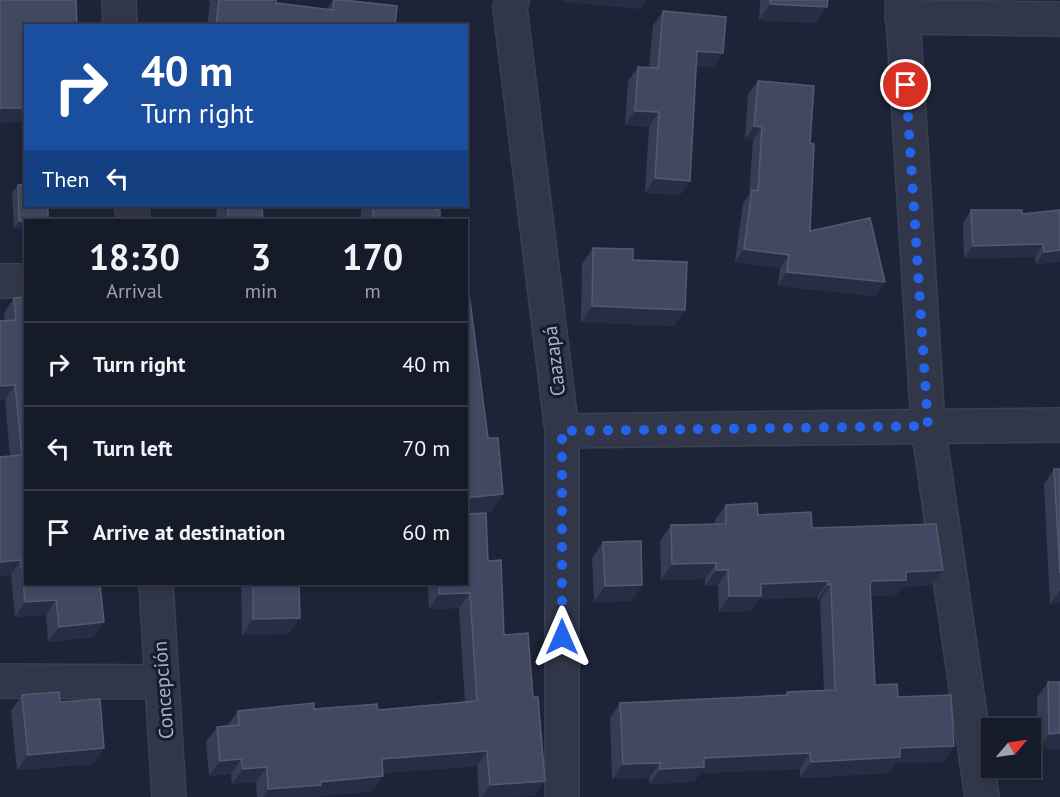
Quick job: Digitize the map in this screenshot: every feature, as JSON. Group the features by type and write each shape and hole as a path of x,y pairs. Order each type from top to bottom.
{"street":[{"path":"118,0 120,24"},
{"name":"Caazapá","path":"512,0 512,20 562,431 562,797"},
{"path":"982,797 928,426 902,9 1060,19"},
{"path":"0,281 24,281"},
{"path":"562,431 1060,425"},
{"name":"Concepción","path":"156,585 169,797"},
{"path":"0,681 162,682"}],"building":[{"path":"0,0 76,0 77,24 24,24 24,108 0,108"},
{"path":"219,0 276,0 276,3 333,10 334,0 397,6 395,24 216,24"},
{"path":"770,0 828,0 827,7 770,4"},
{"path":"663,11 726,17 723,53 697,51 690,181 655,178 659,112 635,111 638,67 658,68"},
{"path":"758,81 814,86 810,143 814,144 810,231 870,218 885,282 787,272 789,255 744,249 752,190 758,191 762,127 754,126"},
{"path":"24,184 24,207 48,207 48,219 19,221 18,185"},
{"path":"228,207 262,207 263,219 228,219"},
{"path":"373,207 437,207 436,210 440,210 440,219 373,219"},
{"path":"971,210 1022,210 1022,214 1060,210 1060,250 1044,252 1043,244 973,246"},
{"path":"593,248 633,249 633,260 687,262 685,310 592,306"},
{"path":"468,293 488,438 498,438 503,494 468,498"},
{"path":"24,297 24,585 100,585 104,622 59,627 56,600 25,602 21,560 0,562 0,457 22,455 15,385 0,386 0,321 16,320 14,298"},
{"path":"1054,469 1060,469 1060,573"},
{"path":"757,503 758,515 811,512 812,528 936,524 943,570 906,572 906,580 872,581 870,583 875,685 897,684 898,697 951,695 954,746 900,748 900,757 811,762 810,753 704,758 704,767 660,769 660,763 623,764 620,703 788,695 787,692 835,690 831,584 828,585 828,581 761,584 761,596 729,596 728,570 716,570 716,563 672,564 671,525 726,524 726,505"},
{"path":"486,513 488,561 501,560 504,635 528,633 533,697 538,697 545,781 490,785 487,751 382,759 383,776 320,782 321,785 268,789 267,767 243,769 241,759 220,761 217,727 239,725 238,711 314,703 314,709 377,704 378,710 477,701 470,593 439,594 439,585 468,585 468,514"},
{"path":"641,541 642,585 605,586 603,542"},
{"path":"253,585 299,585 300,618 253,619"},
{"path":"1048,682 1060,682 1060,733 1049,734"},
{"path":"59,692 60,702 100,699 104,748 28,755 22,695"}],"route":[{"path":"562,637 562,431 928,426 906,85"}]}
